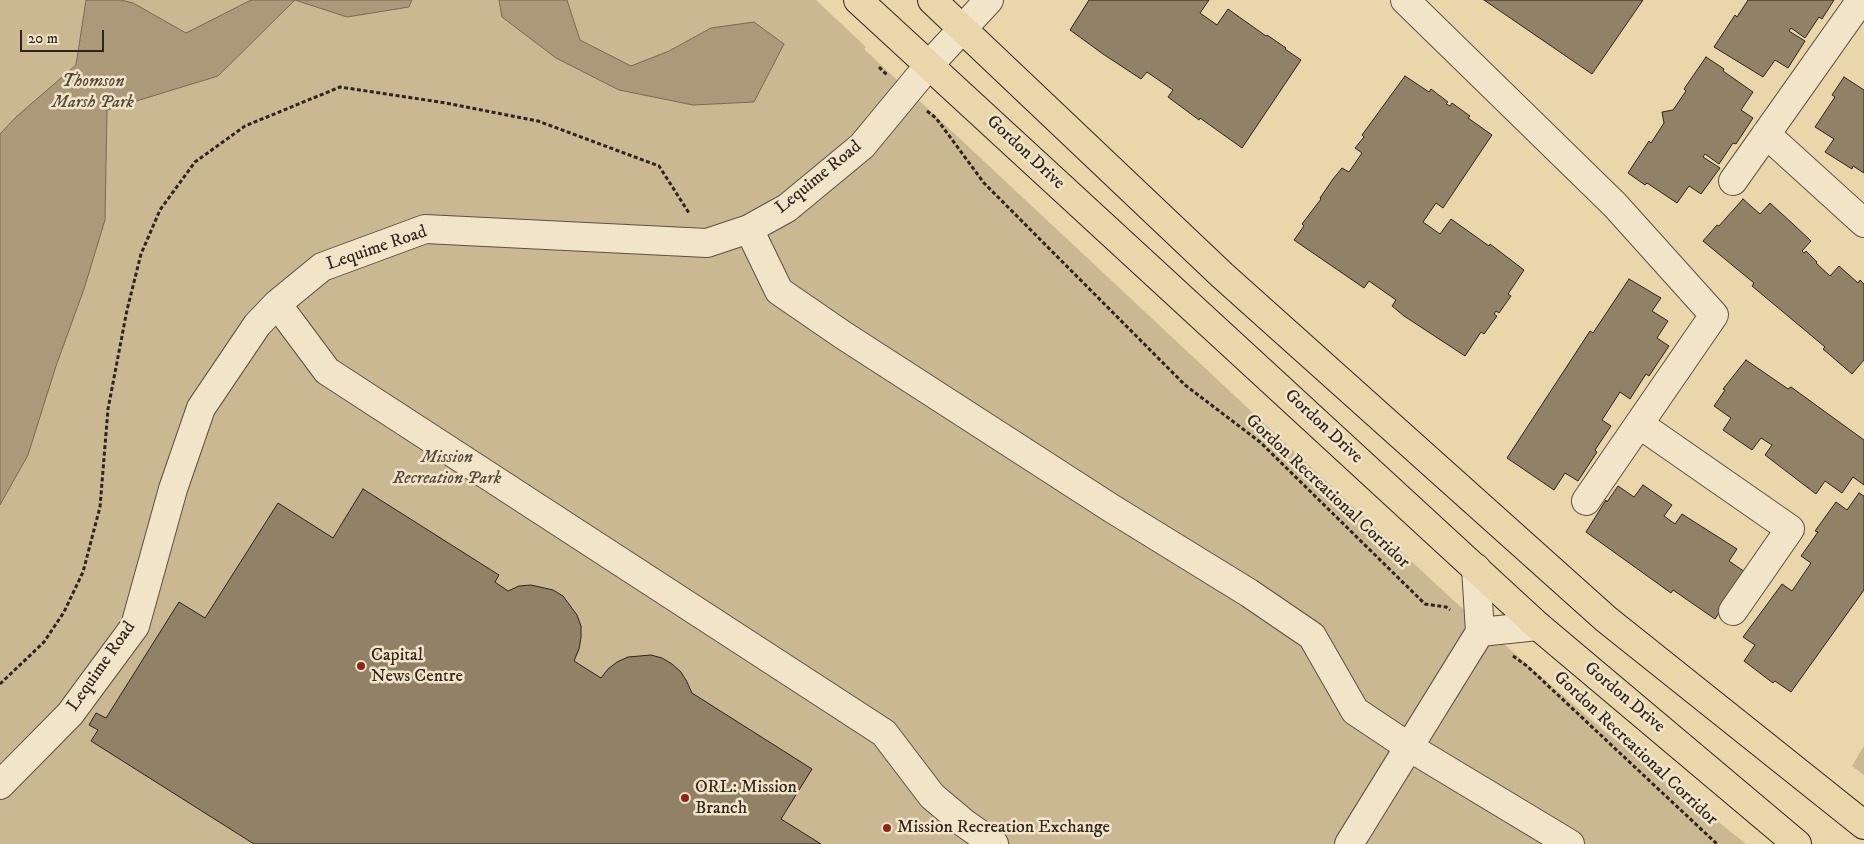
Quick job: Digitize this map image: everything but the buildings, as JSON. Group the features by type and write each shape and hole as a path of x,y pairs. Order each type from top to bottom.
{"main road":[{"name":"Gordon Drive","path":"858,0 1538,626 1797,844"},
{"path":"932,0 1222,275 1606,619 1864,824"}],"street":[{"name":"Lequime Road","path":"0,785 70,714 135,626 173,490 201,408 257,325 277,304 322,266 425,229 707,243 749,229 787,208 862,146 929,65 989,0"},
{"path":"1405,0 1615,205 1714,315 1586,501"},
{"path":"1732,181 1861,0"},
{"path":"1766,134 1864,223"},
{"path":"749,229 779,291 843,335 1312,636 1355,711 1409,747 1570,844"},
{"path":"277,304 327,371 884,733 932,796 964,823 994,844"},
{"path":"1639,424 1790,529 1733,611"},
{"path":"1349,844 1480,632 1476,568"},
{"path":"1480,632 1538,626"}],"path":[{"name":"Gordon Recreational Corridor","path":"879,67 936,118 984,183 1185,385 1260,442 1425,604 1446,607 1527,666 1717,844"}],"green space":[{"name":"Mission Recreation Park","path":"0,0 816,0 866,47 864,49 1454,601 1603,730 1746,844 0,844"},
{"path":"1864,746 1864,775 1852,766"}],"shaded area":[{"path":"86,0 121,0 133,3 186,33 251,0 295,0 218,76 107,110 105,220 84,289 56,366 28,455 0,505 0,134 16,117 76,65"},
{"path":"295,0 412,0 409,7 347,17"},
{"path":"499,0 567,0 580,40 631,66 669,51 711,28 754,22 784,44 754,102 693,105 619,90 556,58 502,17"}],"place":[{"name":"Capital News Centre","path":"361,666"},
{"name":"ORL: Mission Branch","path":"685,798"},
{"name":"Mission Recreation Exchange","path":"887,828"}],"park label":[{"name":"Thomson Marsh Park","path":"93,92"}]}
